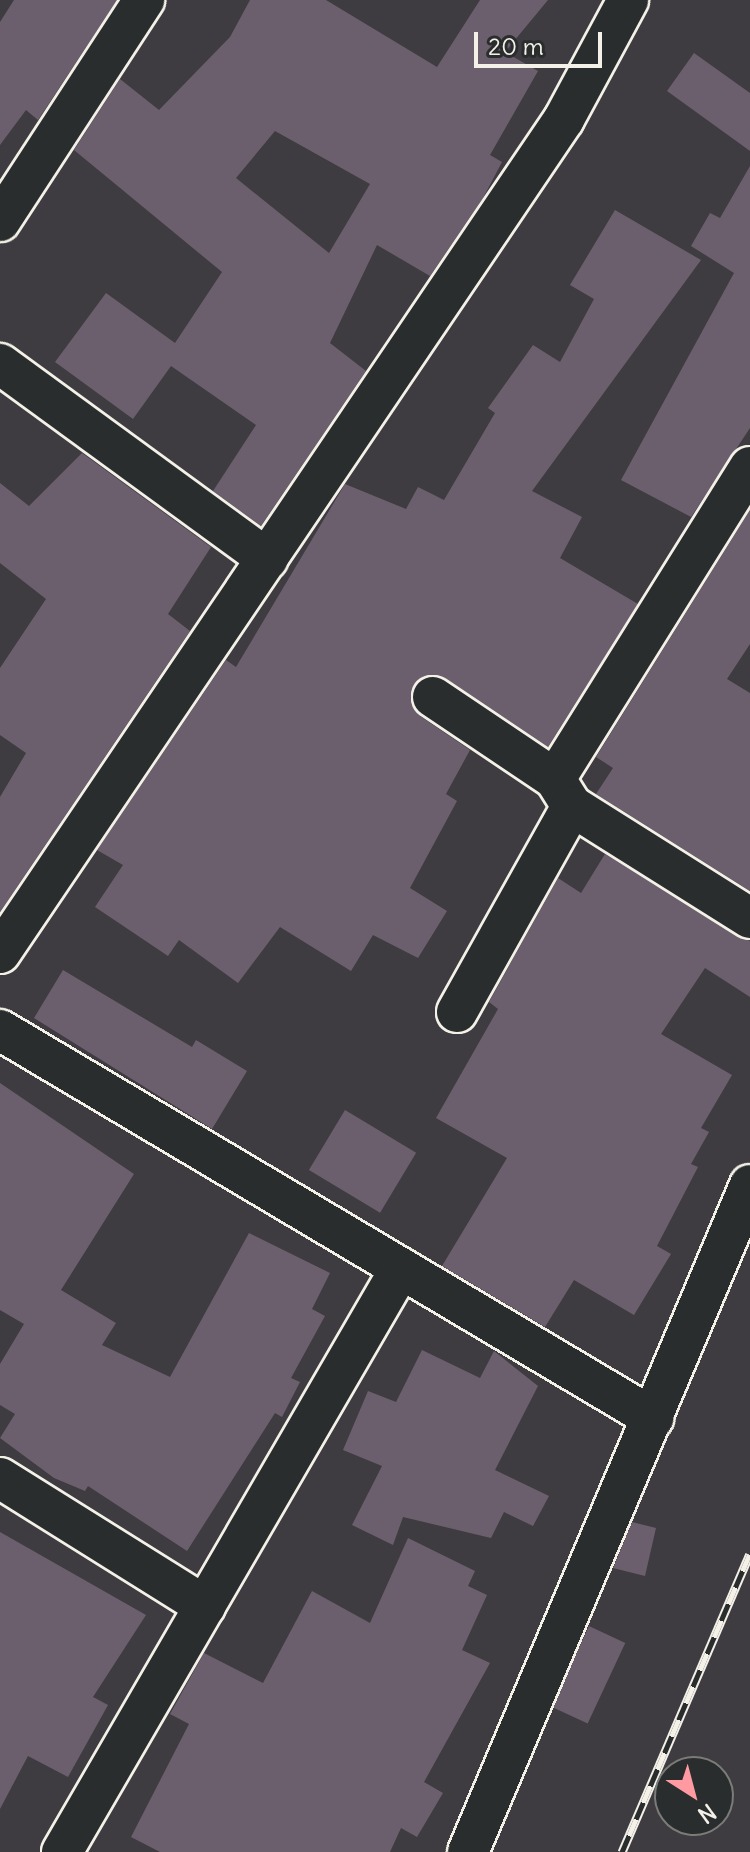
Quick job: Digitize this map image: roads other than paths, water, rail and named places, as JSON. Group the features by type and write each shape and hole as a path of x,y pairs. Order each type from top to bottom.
{"street":[{"path":"0,221 144,0"},
{"path":"0,953 564,119 628,0"},
{"path":"0,364 267,559"},
{"path":"457,1012 563,792 750,467"},
{"path":"433,697 563,792 750,918"},
{"path":"0,1030 653,1418"},
{"path":"468,1852 750,1185"},
{"path":"62,1852 401,1268"},
{"path":"0,1478 205,1606"}],"railway":[{"path":"622,1852 750,1554"}]}
